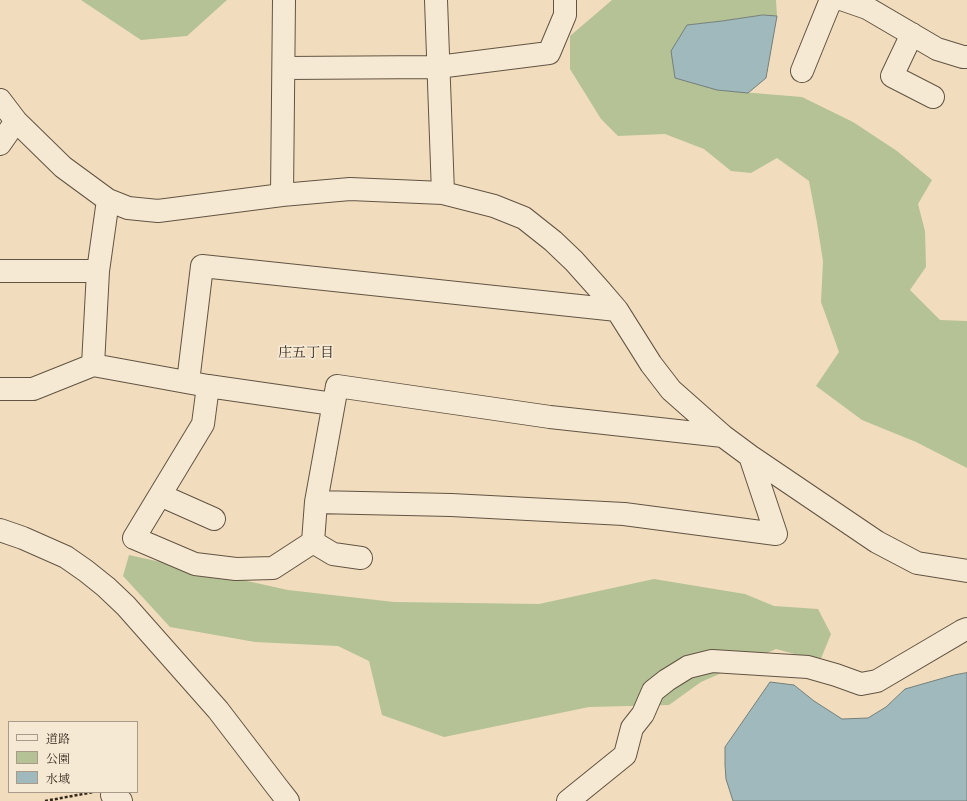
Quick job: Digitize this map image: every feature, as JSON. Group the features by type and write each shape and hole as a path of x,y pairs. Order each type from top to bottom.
{"street":[{"path":"282,195 284,0"},
{"path":"436,0 443,193"},
{"path":"284,68 438,67 549,53 565,15 565,0"},
{"path":"802,71 830,2 835,0"},
{"path":"844,0 867,8 937,49 967,57"},
{"path":"912,34 892,76 932,96"},
{"path":"0,100 16,121 63,167 108,200 128,208 158,211 282,195 350,189 443,193 494,206 524,218 553,241 600,289 617,310 650,364 671,390 723,436 877,542 917,563 967,571"},
{"path":"0,144 16,121"},
{"path":"93,365 98,271 108,200"},
{"path":"313,542 274,568 236,568 194,564 134,538 203,424 198,384 202,266 617,310"},
{"path":"0,271 98,271"},
{"path":"0,389 32,389 93,365 198,384 333,404"},
{"path":"313,542 316,502 337,386 550,417 723,436"},
{"path":"316,502 451,505 624,514 776,534 750,456"},
{"path":"160,495 214,519"},
{"path":"0,530 23,538 66,558 86,571 106,587 126,606 218,710 282,794"},
{"path":"313,542 333,554 360,558"},
{"path":"568,801 625,755 632,728 643,714 653,691 666,680 688,667 712,662 808,667 861,684 877,681 967,629"}],"path":[{"path":"45,801 87,793"},
{"path":"96,793 116,798"}],"green space":[{"path":"81,0 227,0 187,36 141,40"},
{"path":"612,0 776,0 777,16 763,15 687,25 717,90 802,97 853,122 897,151 932,180 918,204 925,231 926,267 910,290 940,320 967,321 967,468 916,442 862,420 816,386 839,352 821,302 823,261 809,181 777,158 751,173 731,171 704,149 665,134 618,136 601,119 570,69 570,36"},
{"path":"129,555 288,590 394,602 539,604 654,579 745,594 774,606 818,609 831,634 820,661 776,649 701,682 669,705 589,707 444,737 382,715 369,661 338,646 255,642 170,627 123,576"}],"water":[{"path":"763,15 777,16 766,78 748,93 717,90 675,78 671,51 687,25"},
{"path":"967,673 967,801 733,801 726,779 725,747 770,682 794,685 814,701 842,719 868,718 886,707 905,689 954,675"}],"district":[{"name":"庄五丁目","path":"306,354"}]}
